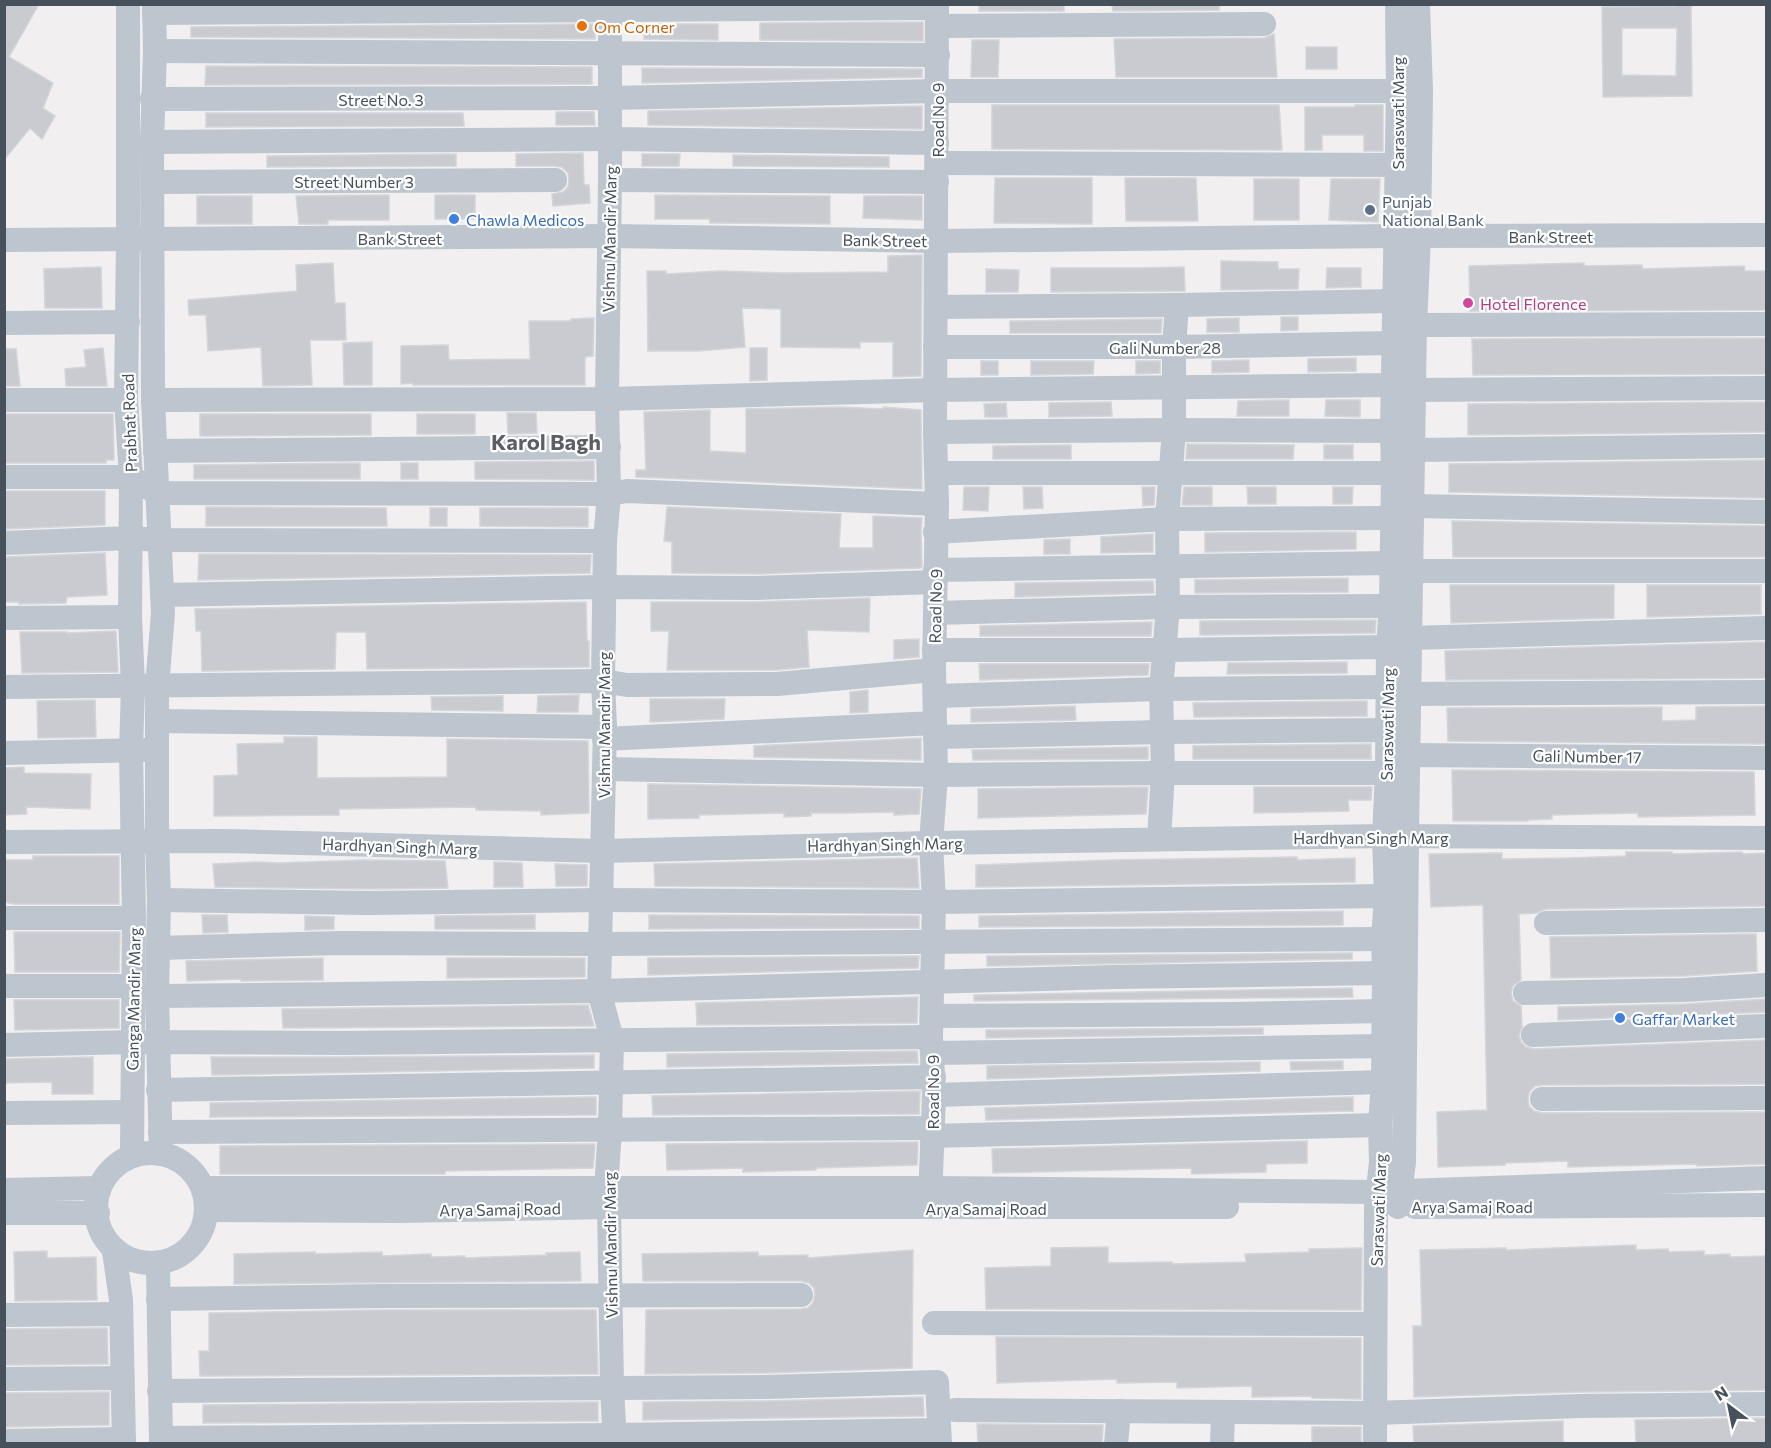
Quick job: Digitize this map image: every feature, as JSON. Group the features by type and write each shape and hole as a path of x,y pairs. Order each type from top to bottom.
{"street":[{"name":"Prabhat Road","path":"128,4 126,400 131,477 132,841"},
{"name":"Saraswati Marg","path":"1397,4 1410,91 1397,165 1407,236 1415,325 1404,388 1392,431 1393,472 1402,512"},
{"name":"Saraswati Marg","path":"1375,1443 1375,1324 1388,1199 1381,1162 1380,1125 1383,1082 1383,939 1386,896 1408,755 1399,690 1399,643 1402,512 1413,450 1404,388 1394,343 1395,301 1407,236 1410,91 1418,4"},
{"path":"154,9 610,8 937,13 1264,24"},
{"name":"Vishnu Mandir Marg","path":"610,8 607,399 609,494 605,541 604,769 599,990 612,1039 608,1198 615,1439"},
{"name":"Prabhat Road","path":"154,9 153,400 163,613 157,687 157,840"},
{"name":"Road No 9","path":"930,1198 934,902 931,843 936,775 934,613 937,473 934,432 937,13"},
{"path":"155,51 938,55"},
{"name":"Street No. 3","path":"152,99 610,99 938,92 1410,91"},
{"path":"152,142 609,139 937,163"},
{"path":"610,180 937,163 1397,165"},
{"name":"Street Number 3","path":"153,182 555,180"},
{"name":"Bank Street","path":"4,240 610,236 936,241 1767,235"},
{"path":"936,307 1395,301"},
{"path":"1159,839 1163,773 1161,689 1168,607 1167,519 1174,430 1174,347 1177,305"},
{"path":"4,323 128,322"},
{"path":"1415,325 1767,324"},
{"name":"Gali Number 28","path":"935,347 1174,347 1394,343"},
{"path":"153,400 607,399 935,390 1175,388 1767,388"},
{"path":"4,400 126,400"},
{"path":"934,432 1392,431"},
{"path":"1413,450 1767,446"},
{"path":"154,451 609,447"},
{"path":"937,473 1393,472"},
{"path":"4,477 131,477 157,493 609,494 627,491 937,504"},
{"path":"935,532 1167,519 1402,512 1767,512"},
{"path":"4,543 131,538 159,540 605,541"},
{"path":"162,595 605,587 754,588 935,576 1168,566 1767,571"},
{"name":"Saraswati Marg","path":"1399,643 1391,606 1402,567"},
{"path":"934,613 1168,607 1391,606"},
{"path":"4,618 130,617"},
{"path":"4,687 603,681 627,685 777,684 934,660 1767,628"},
{"path":"935,696 1161,689 1767,692"},
{"name":"Saraswati Marg","path":"1388,1199 1404,1162 1395,836 1387,774 1388,730 1399,690"},
{"path":"157,721 604,733 1388,730"},
{"path":"4,753 157,749"},
{"name":"Gali Number 17","path":"1408,755 1767,758"},
{"path":"604,769 936,775 1387,774"},
{"name":"Hardhyan Singh Marg","path":"4,842 157,840 602,851 1395,836 1767,838"},
{"name":"Ganga Mandir Marg","path":"157,840 158,1090 161,1143"},
{"name":"Ganga Mandir Marg","path":"132,841 134,918 132,1156"},
{"path":"159,900 368,903 601,900 934,902 1386,896"},
{"path":"4,918 134,918"},
{"path":"1546,923 1767,920"},
{"path":"158,948 340,943 601,944 1383,939"},
{"path":"157,996 599,990 1126,977 1384,974"},
{"path":"1525,993 1684,990 1767,985"},
{"path":"4,986 134,986"},
{"path":"158,1090 610,1081 933,1055 1235,1014 1384,1011"},
{"path":"1533,1035 1767,1026"},
{"path":"4,1045 612,1039 933,1055 1383,1082"},
{"path":"933,1055 1383,1046"},
{"path":"1542,1098 1767,1098"},
{"path":"4,1113 132,1112"},
{"path":"161,1143 173,1156 191,1169 205,1199 202,1229 192,1245 176,1257 158,1263 135,1262 114,1251 100,1233 98,1188 110,1169 128,1156 151,1152 161,1143 610,1130 932,1132 1380,1125"},
{"path":"1388,1199 1767,1178"},
{"path":"4,1190 98,1188"},
{"name":"Arya Samaj Road","path":"205,1199 399,1211 608,1198 1388,1199 1767,1205"},
{"path":"4,1214 98,1213"},
{"path":"4,1442 124,1441 121,1300 114,1251"},
{"path":"158,1263 159,1390 161,1441 939,1437 937,1382 765,1387 159,1390"},
{"path":"158,1299 801,1295"},
{"path":"4,1315 121,1314"},
{"path":"934,1323 1375,1324"},
{"path":"4,1379 122,1378"},
{"path":"955,1410 1375,1413 1579,1406 1767,1404"},
{"path":"1116,1443 1119,1411"},
{"path":"1222,1443 1223,1412"}],"building":[{"path":"4,4 39,4 9,57 53,83 43,108 55,116 42,139 30,128 4,160"},
{"path":"979,4 1064,4 1064,11 979,11"},
{"path":"1112,4 1219,4 1219,10 1113,11"},
{"path":"1677,4 1691,4 1692,96 1603,97 1602,7 1677,6","holes":["1622,28 1677,28 1676,76 1622,75"]},
{"path":"923,22 923,41 760,40 760,23"},
{"path":"595,24 595,39 191,37 191,27"},
{"path":"644,24 718,24 718,40 644,39"},
{"path":"1274,34 1277,77 1116,77 1114,39 1264,38"},
{"path":"972,40 999,40 998,77 971,77"},
{"path":"1306,47 1337,47 1337,69 1306,69"},
{"path":"206,66 592,67 592,84 205,85"},
{"path":"642,68 922,69 922,77 642,83"},
{"path":"992,105 1279,105 1282,150 992,149"},
{"path":"1355,105 1383,105 1383,151 1364,151 1364,135 1322,135 1322,150 1305,150 1305,107 1355,107"},
{"path":"922,106 922,129 648,125 648,111"},
{"path":"556,112 594,112 595,125 556,125"},
{"path":"206,113 463,113 464,126 206,127"},
{"path":"583,153 584,185 589,185 590,203 553,206 552,194 563,192 568,187 568,173 562,167 516,166 516,154"},
{"path":"456,154 456,166 267,167 267,156"},
{"path":"642,154 680,154 679,166 642,166"},
{"path":"733,155 889,157 889,167 733,166"},
{"path":"995,178 1092,178 1092,224 994,223"},
{"path":"1125,178 1196,178 1198,221 1126,221"},
{"path":"1254,179 1299,179 1299,220 1254,220"},
{"path":"1331,179 1380,179 1378,222 1329,220"},
{"path":"389,195 389,220 328,220 328,224 299,224 296,196"},
{"path":"435,195 475,195 475,219 435,219"},
{"path":"655,195 830,196 830,224 710,223 710,219 655,219"},
{"path":"197,196 252,196 252,224 197,224"},
{"path":"864,196 922,196 922,220 863,218"},
{"path":"922,255 921,376 893,377 893,342 860,342 860,348 781,347 781,309 742,308 745,347 697,351 648,351 647,271 666,271 666,274 721,271 888,272 888,256"},
{"path":"1221,261 1278,262 1278,269 1299,269 1298,289 1221,290"},
{"path":"333,263 335,303 345,303 346,340 310,340 312,385 263,386 261,347 208,351 206,315 189,315 188,300 297,291 296,265"},
{"path":"1584,263 1584,266 1642,265 1642,269 1744,266 1745,271 1767,271 1767,310 1470,311 1469,266"},
{"path":"101,267 102,308 45,308 44,269"},
{"path":"1184,267 1185,291 1051,292 1051,268"},
{"path":"1327,268 1361,268 1361,287 1326,288"},
{"path":"986,269 1019,270 1018,292 986,292"},
{"path":"1281,317 1298,317 1298,330 1281,331"},
{"path":"594,318 593,356 585,357 585,385 401,384 401,346 448,345 449,360 530,359 529,321 571,321 571,319"},
{"path":"1239,318 1239,332 1207,332 1207,319"},
{"path":"1162,319 1161,333 1010,333 1010,321"},
{"path":"1767,338 1767,374 1473,375 1472,339"},
{"path":"372,342 372,385 344,385 343,343"},
{"path":"103,348 107,386 66,386 65,369 86,367 84,350"},
{"path":"750,348 767,348 767,380 750,381"},
{"path":"4,349 16,349 20,386 4,386"},
{"path":"1356,358 1356,371 1308,372 1308,359"},
{"path":"1249,360 1249,372 1212,373 1212,361"},
{"path":"981,361 998,361 998,375 981,375"},
{"path":"1031,361 1094,361 1093,374 1031,375"},
{"path":"1136,361 1160,361 1160,373 1136,374"},
{"path":"1289,400 1289,416 1237,416 1238,401"},
{"path":"1326,400 1360,400 1360,417 1325,416"},
{"path":"1111,402 1112,416 1049,417 1049,403"},
{"path":"1767,402 1767,432 1468,435 1468,404"},
{"path":"1006,403 1007,417 985,417 984,404"},
{"path":"838,407 921,410 922,489 636,477 636,470 646,470 644,412 710,410 710,451 746,453 746,409"},
{"path":"507,413 536,413 537,433 508,434"},
{"path":"4,414 113,414 114,460 106,460 106,463 4,463"},
{"path":"200,414 371,414 371,435 200,436"},
{"path":"417,414 475,414 475,434 417,434"},
{"path":"1187,444 1294,445 1293,459 1186,459"},
{"path":"1071,445 1071,459 993,459 993,446"},
{"path":"1324,445 1353,445 1353,459 1324,459"},
{"path":"1765,460 1766,498 1449,492 1449,464"},
{"path":"594,461 594,480 475,479 475,462"},
{"path":"360,463 360,479 194,479 194,465"},
{"path":"401,463 418,463 418,479 401,479"},
{"path":"964,487 989,487 988,511 963,510"},
{"path":"1023,487 1042,487 1043,508 1024,509"},
{"path":"1142,487 1155,487 1154,505 1143,506"},
{"path":"1184,487 1212,487 1212,505 1182,505"},
{"path":"1247,487 1276,487 1276,504 1248,504"},
{"path":"1333,487 1353,487 1352,504 1333,504"},
{"path":"4,491 105,491 105,525 4,529"},
{"path":"206,507 386,508 387,526 206,526"},
{"path":"667,507 841,514 839,548 873,548 873,516 922,518 922,566 921,568 754,574 672,573 672,542 664,541"},
{"path":"430,508 447,508 447,526 430,526"},
{"path":"480,508 588,508 588,527 480,526"},
{"path":"1452,521 1767,526 1767,557 1453,557"},
{"path":"1356,532 1356,549 1205,552 1205,533"},
{"path":"1153,534 1153,552 1101,553 1101,537"},
{"path":"1070,539 1070,554 1044,554 1044,540"},
{"path":"105,553 107,595 67,597 66,603 4,602 4,557"},
{"path":"199,554 591,555 590,573 198,580"},
{"path":"1348,578 1348,592 1195,593 1195,580"},
{"path":"1153,581 1154,593 1015,597 1015,583"},
{"path":"1450,585 1614,585 1614,618 1451,623"},
{"path":"1647,585 1761,585 1761,614 1647,617"},
{"path":"870,598 869,632 807,630 809,667 776,670 667,670 669,631 651,631 651,602 754,602"},
{"path":"586,602 589,667 367,669 366,632 336,632 335,669 202,671 201,631 196,631 195,609"},
{"path":"1376,620 1375,633 1200,635 1200,621"},
{"path":"1152,622 1151,636 980,636 980,626"},
{"path":"116,631 118,672 22,673 20,632"},
{"path":"919,639 919,657 894,659 894,640"},
{"path":"1767,642 1767,678 1446,680 1445,651"},
{"path":"1347,662 1347,673 1227,674 1228,663"},
{"path":"979,664 1149,664 1148,675 980,680"},
{"path":"868,690 868,712 850,713 850,692"},
{"path":"579,695 578,712 537,712 538,696"},
{"path":"503,696 503,711 432,710 431,697"},
{"path":"650,699 725,699 724,719 650,722"},
{"path":"95,700 96,737 38,738 37,701"},
{"path":"1367,701 1367,716 1194,717 1193,703"},
{"path":"1075,706 1076,720 971,722 971,709"},
{"path":"1767,706 1767,744 1448,741 1447,708 1662,707 1662,721 1696,720 1696,707"},
{"path":"284,737 317,737 317,778 447,777 447,739 588,741 589,813 541,815 541,811 476,810 476,807 339,809 339,815 214,816 214,776 238,775 237,744 284,743"},
{"path":"921,738 921,760 754,757 754,746"},
{"path":"1371,744 1371,759 1193,759 1193,746"},
{"path":"1148,747 1148,759 973,760 972,750"},
{"path":"24,767 24,773 91,774 90,809 26,807 27,814 4,815 4,768"},
{"path":"1452,770 1754,772 1755,815 1638,817 1638,813 1552,815 1552,819 1528,821 1453,821"},
{"path":"648,784 921,789 919,814 811,813 811,816 784,817 784,813 648,819"},
{"path":"1148,787 1146,814 978,818 978,789"},
{"path":"1254,787 1372,787 1371,800 1348,800 1349,811 1254,813"},
{"path":"1626,852 1767,853 1767,906 1546,909 1536,913 1519,914 1521,980 1513,986 1511,993 1513,1001 1521,1006 1522,1027 1519,1035 1521,1042 1526,1047 1534,1049 1767,1040 1767,1084 1542,1085 1535,1086 1530,1091 1529,1106 1534,1111 1542,1113 1767,1112 1767,1164 1568,1167 1568,1161 1438,1167 1437,1112 1487,1110 1483,905 1431,907 1429,854 1502,853 1502,859 1626,856"},
{"path":"33,856 119,856 119,904 13,904 4,902 4,860 33,860"},
{"path":"1297,857 1297,860 1355,858 1355,882 976,887 976,865"},
{"path":"917,858 919,888 655,886 654,864"},
{"path":"365,860 445,861 448,888 215,887 213,864"},
{"path":"494,862 522,863 523,887 494,887"},
{"path":"555,864 587,865 587,886 556,886"},
{"path":"1343,911 1343,925 979,927 979,916"},
{"path":"202,915 227,915 228,932 203,933"},
{"path":"535,915 535,929 435,929 435,916"},
{"path":"649,915 919,916 919,928 649,929"},
{"path":"305,916 334,917 334,929 305,930"},
{"path":"14,932 120,932 119,972 15,972"},
{"path":"1756,934 1757,971 1683,976 1551,978 1550,937"},
{"path":"1352,953 1352,959 987,966 987,956"},
{"path":"919,956 918,968 648,975 648,958"},
{"path":"323,958 323,980 187,981 186,961"},
{"path":"447,958 585,958 585,977 447,978"},
{"path":"1352,988 1353,997 974,1001 974,995"},
{"path":"918,997 917,1023 697,1025 696,1003"},
{"path":"1767,999 1767,1012 1558,1020 1558,1007 1684,1004"},
{"path":"14,1000 119,1000 119,1028 15,1030"},
{"path":"588,1005 594,1026 283,1028 282,1009"},
{"path":"1263,1028 1263,1034 986,1038 986,1030"},
{"path":"917,1051 918,1063 667,1067 667,1054"},
{"path":"594,1055 594,1068 212,1075 211,1057 345,1057"},
{"path":"93,1057 93,1094 52,1094 52,1082 4,1083 4,1059"},
{"path":"1343,1061 1343,1069 1291,1070 1290,1062"},
{"path":"1260,1062 1260,1071 987,1079 987,1066"},
{"path":"920,1091 919,1114 653,1115 652,1096"},
{"path":"596,1097 596,1115 210,1117 210,1103"},
{"path":"1353,1097 1353,1111 986,1120 985,1108"},
{"path":"1307,1141 1307,1163 1266,1164 1266,1172 1192,1174 1191,1168 993,1173 992,1149"},
{"path":"918,1142 917,1165 743,1172 743,1168 667,1170 666,1144"},
{"path":"595,1144 593,1168 445,1171 445,1174 220,1174 220,1146"},
{"path":"1636,1245 1636,1250 1704,1251 1704,1255 1730,1254 1730,1257 1767,1256 1767,1390 1414,1397 1413,1326 1422,1326 1420,1250 1506,1248 1506,1250"},
{"path":"1108,1247 1108,1263 1172,1262 1172,1264 1246,1262 1245,1254 1362,1248 1361,1310 986,1309 985,1268 1051,1266 1051,1248"},
{"path":"913,1250 912,1368 645,1374 646,1310 801,1309 808,1308 813,1303 815,1294 814,1288 809,1283 801,1281 643,1281 642,1254 758,1252 758,1256 808,1255 808,1258"},
{"path":"47,1251 47,1258 96,1257 97,1300 15,1301 14,1252"},
{"path":"315,1252 315,1254 382,1252 382,1256 431,1254 431,1257 465,1256 465,1258 580,1252 581,1281 234,1284 234,1254"},
{"path":"596,1310 598,1374 200,1376 199,1351 209,1351 209,1313"},
{"path":"107,1328 108,1364 4,1365 4,1329"},
{"path":"996,1337 1361,1338 1361,1399 1312,1398 1311,1396 1252,1397 1252,1386 1177,1388 1177,1382 1117,1383 1117,1379 997,1383"},
{"path":"109,1392 109,1425 4,1427 4,1393"},
{"path":"923,1397 924,1416 643,1420 643,1402"},
{"path":"598,1402 598,1421 203,1423 203,1405"},
{"path":"1767,1418 1767,1443 1636,1443 1635,1420"},
{"path":"1563,1421 1563,1443 1414,1443 1413,1426"},
{"path":"977,1424 1103,1425 1102,1443 978,1443"},
{"path":"1312,1427 1361,1427 1361,1443 1312,1443"}],"place":[{"name":"Om Corner","path":"582,26"},
{"name":"Punjab National Bank","path":"1370,210"},
{"name":"Chawla Medicos","path":"454,219"},
{"name":"Hotel Florence","path":"1468,303"},
{"name":"Gaffar Market","path":"1620,1018"}],"district":[{"name":"Karol Bagh","path":"546,441"}]}
